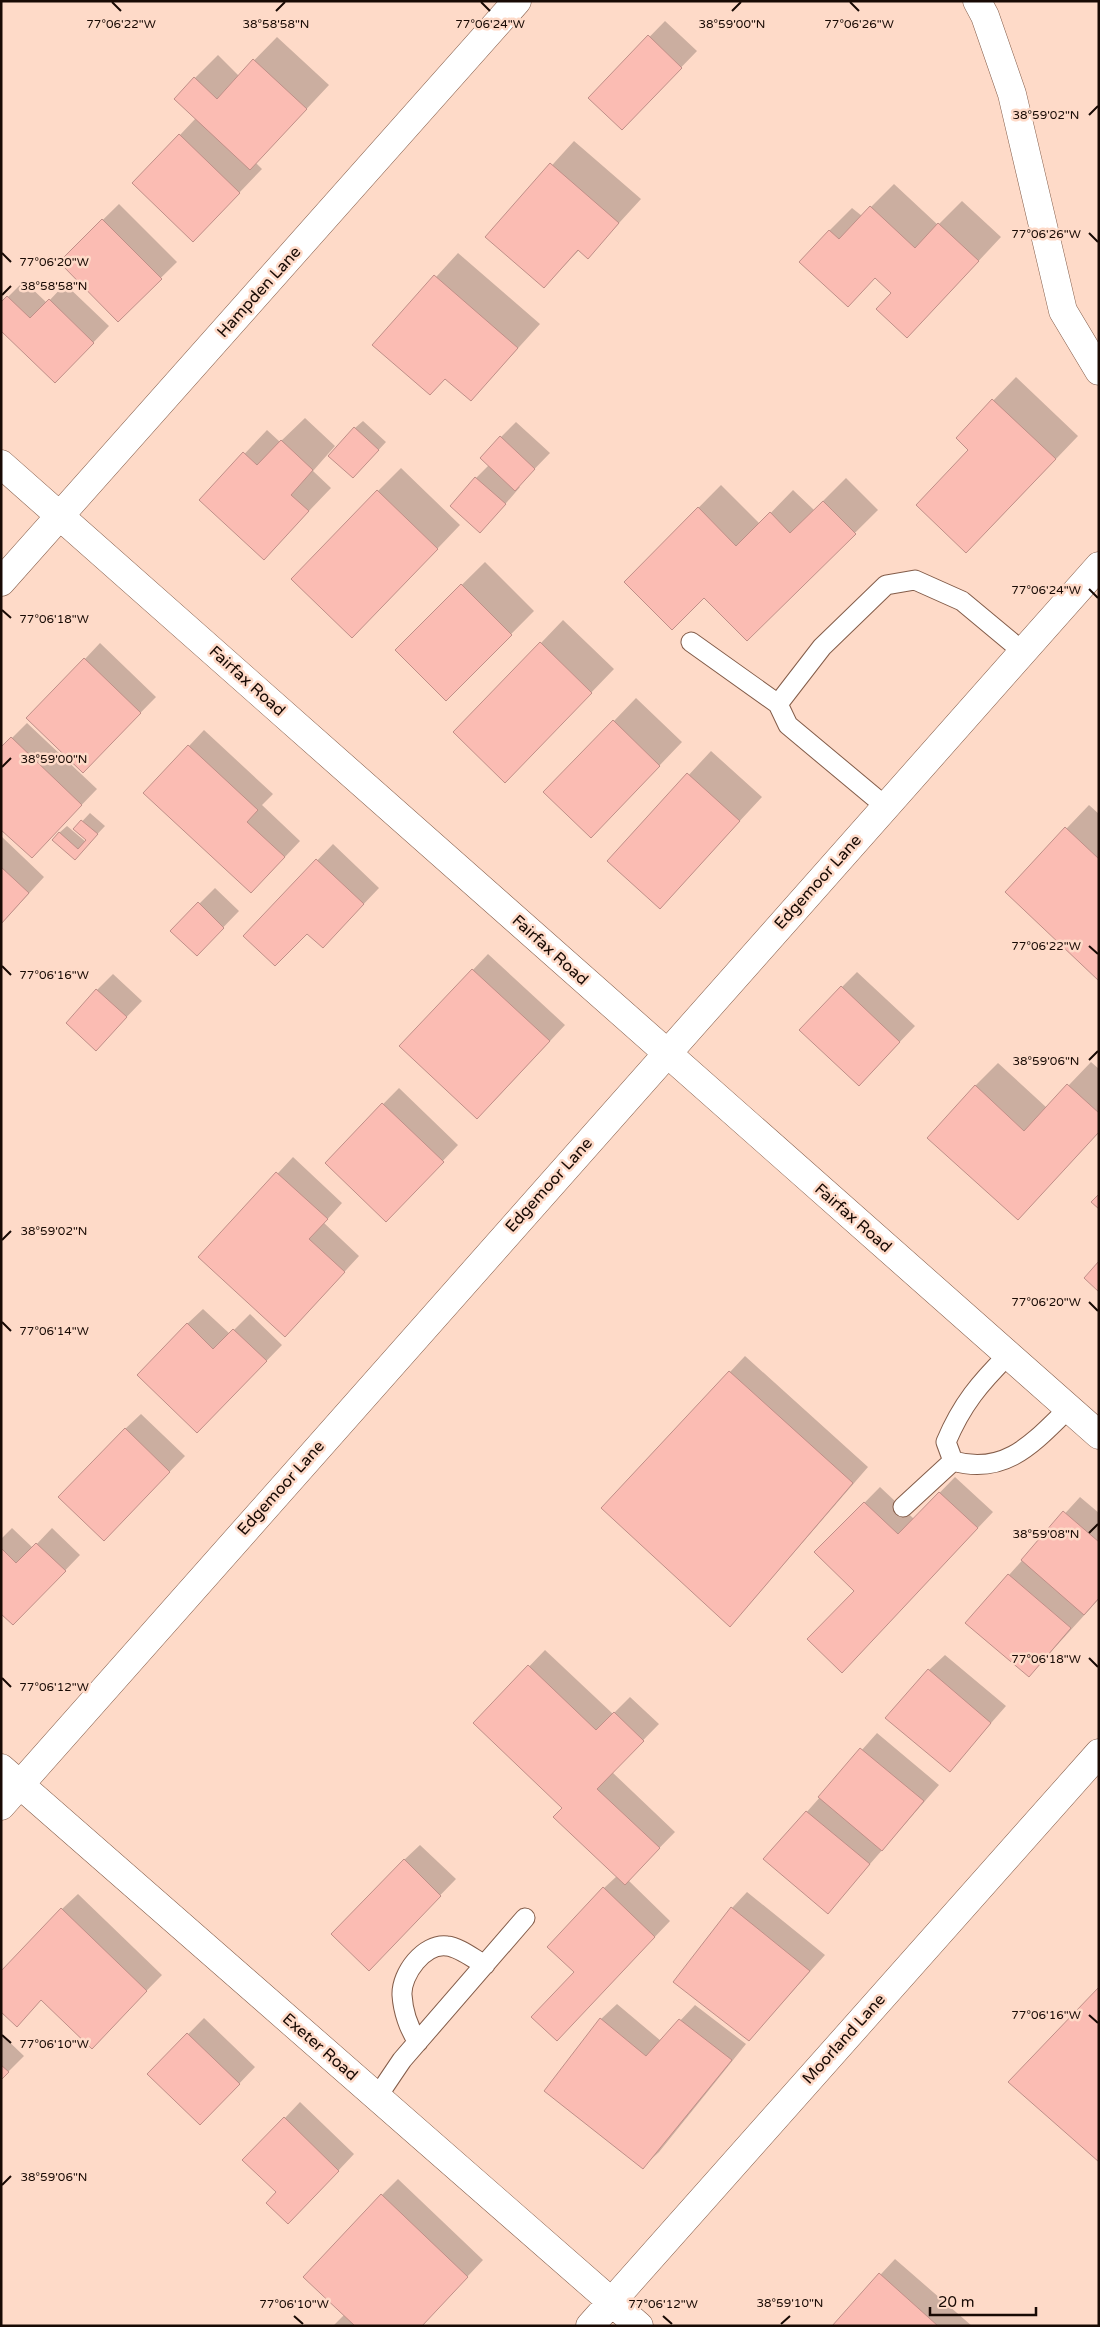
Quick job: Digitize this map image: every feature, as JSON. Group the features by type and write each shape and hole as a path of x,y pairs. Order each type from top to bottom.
{"street":[{"name":"Hampden Lane","path":"1,582 517,1"},
{"path":"977,1 985,16 1012,94 1063,311 1099,371"},
{"name":"Fairfax Road","path":"1,464 1099,1435"},
{"name":"Edgemoor Lane","path":"1,1806 11,1776 666,1053 1099,566"},
{"name":"Moorland Lane","path":"590,2326 1099,1752"},
{"name":"Exeter Road","path":"11,1776 639,2326"}],"lane":[{"path":"778,704 822,648 886,585 915,580 962,601 1022,651"},
{"path":"691,642 778,704 788,725 885,806"},
{"path":"953,1461 946,1442 957,1416 976,1388 1008,1355"},
{"path":"953,1461 971,1466 998,1463 1032,1445 1069,1408"},
{"path":"903,1507 953,1461"},
{"path":"377,2097 402,2060 525,1918"},
{"path":"418,2042 407,2020 402,1993 411,1966 421,1955 438,1946 448,1946 485,1965"}],"building":[{"path":"648,35 682,68 622,130 588,98"},
{"path":"253,59 307,109 250,170 174,99 194,77 217,99"},
{"path":"179,134 240,193 193,242 132,183"},
{"path":"550,163 619,223 588,259 578,250 544,288 485,237"},
{"path":"870,206 915,248 938,223 979,261 907,338 876,309 891,293 875,278 848,307 799,262 829,230 839,239"},
{"path":"102,219 162,279 118,322 59,262"},
{"path":"434,275 518,348 471,401 445,379 430,395 372,345"},
{"path":"7,296 30,318 49,299 94,343 55,383 1,331 1,302"},
{"path":"992,399 1056,459 966,553 916,505 968,450 956,438"},
{"path":"354,427 379,450 353,478 328,456"},
{"path":"500,436 535,469 515,491 480,458"},
{"path":"281,440 313,470 291,495 309,511 264,560 199,500 243,452 257,465"},
{"path":"475,477 506,504 480,533 450,506"},
{"path":"377,490 438,549 352,638 291,579"},
{"path":"823,501 856,534 747,641 704,598 672,630 624,582 698,507 736,546 770,512 790,533"},
{"path":"461,584 512,635 446,701 395,650"},
{"path":"540,642 592,693 505,783 453,732"},
{"path":"84,658 141,713 83,773 26,718"},
{"path":"613,720 660,766 591,838 543,792"},
{"path":"11,737 82,805 32,858 1,830 1,747"},
{"path":"188,745 258,810 247,822 285,857 251,893 143,793"},
{"path":"687,773 740,821 660,909 607,861"},
{"path":"81,820 98,834 75,860 52,840 59,832 78,849 86,840 73,829"},
{"path":"1065,827 1099,859 1099,981 1005,892"},
{"path":"316,859 364,904 323,948 307,934 275,966 243,936"},
{"path":"1,867 29,893 1,924"},
{"path":"198,902 224,928 197,956 170,931"},
{"path":"472,969 550,1041 477,1119 399,1046"},
{"path":"841,986 900,1042 859,1086 799,1030"},
{"path":"96,989 127,1017 96,1051 66,1023"},
{"path":"1067,1084 1099,1113 1099,1132 1018,1220 927,1138 975,1085 1024,1131"},
{"path":"382,1103 444,1162 386,1222 325,1163"},
{"path":"276,1172 328,1219 309,1239 345,1272 285,1337 198,1257"},
{"path":"1099,1194 1099,1209 1091,1202"},
{"path":"1099,1261 1099,1292 1084,1278"},
{"path":"187,1323 213,1349 233,1329 267,1361 197,1433 137,1375"},
{"path":"729,1371 853,1483 730,1627 601,1508"},
{"path":"125,1428 170,1472 104,1541 58,1497"},
{"path":"939,1492 978,1528 842,1673 807,1639 854,1591 814,1552 864,1502 898,1534"},
{"path":"1063,1511 1099,1542 1099,1598 1084,1615 1021,1560"},
{"path":"36,1543 66,1571 13,1625 1,1614 1,1548 16,1563"},
{"path":"1008,1574 1071,1628 1029,1677 965,1623"},
{"path":"528,1665 596,1730 614,1712 644,1741 597,1789 660,1848 625,1885 553,1817 562,1808 473,1723"},
{"path":"928,1669 991,1723 950,1772 885,1718"},
{"path":"860,1748 924,1801 882,1851 818,1797"},
{"path":"806,1811 870,1864 828,1914 763,1859"},
{"path":"404,1859 441,1896 369,1971 331,1934"},
{"path":"603,1887 655,1937 557,2041 531,2017 574,1972 547,1947"},
{"path":"731,1907 810,1971 749,2041 673,1982"},
{"path":"61,1908 147,1991 92,2049 41,2000 17,2027 1,2012 1,1971"},
{"path":"1099,1987 1099,2162 1008,2082"},
{"path":"600,2018 646,2056 679,2019 732,2060 643,2169 544,2091"},
{"path":"187,2033 240,2084 200,2125 147,2074"},
{"path":"1,2065 9,2072 1,2080"},
{"path":"284,2117 339,2171 288,2224 266,2203 276,2192 242,2160"},
{"path":"381,2194 468,2277 422,2326 355,2326 303,2277"},
{"path":"879,2273 938,2326 832,2326"}]}
